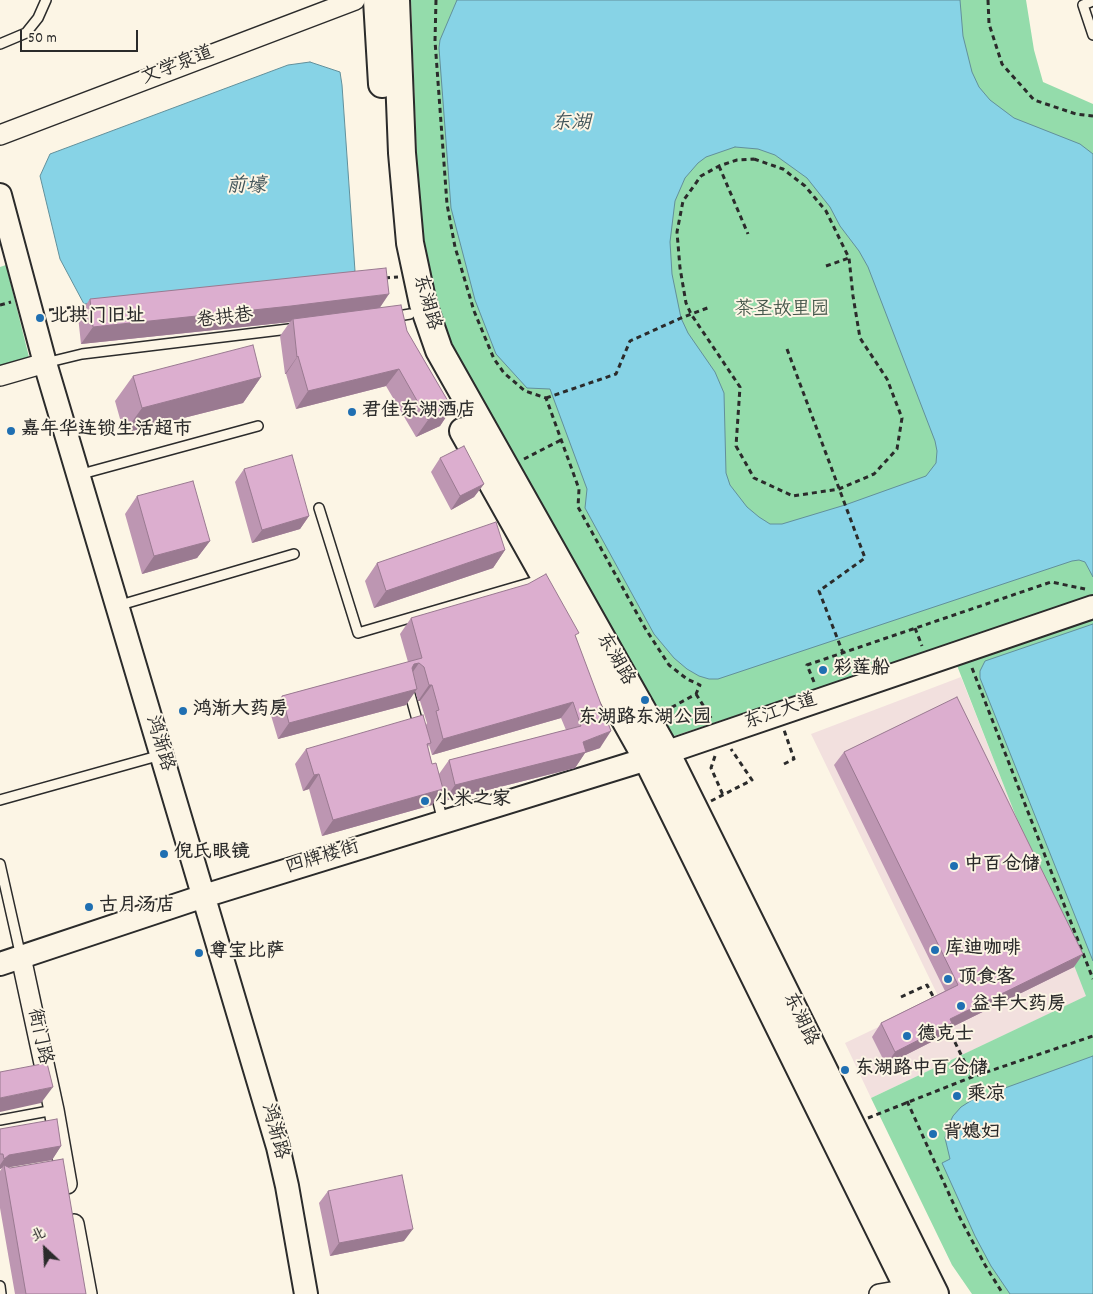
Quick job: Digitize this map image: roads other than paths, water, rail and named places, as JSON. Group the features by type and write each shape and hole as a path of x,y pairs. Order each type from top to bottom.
{"main road":[{"name":"东湖路","path":"377,0 386,160 392,223 391,277 410,314 424,357 436,382 546,578 657,755 694,809 935,1294"},
{"name":"东湖路","path":"396,0 403,182 410,243 422,304 439,350 648,720 657,755 909,1291"}],"street":[{"name":"文学泉道","path":"0,135 355,0"},
{"name":"鸿渐路","path":"0,195 45,363 278,1147 287,1186 306,1294"},
{"path":"0,376 45,363"},
{"name":"东江大道","path":"657,755 718,744 778,714 1058,619 1089,598"},
{"name":"四牌楼街","path":"0,964 204,896 657,755"},
{"name":"衙门路","path":"21,957 54,1110 59,1165 86,1294"},
{"path":"879,1294 909,1291"}],"lane":[{"path":"0,44 26,33 38,18 46,0"},
{"path":"1093,2 1083,5 1093,35"},
{"path":"380,318 410,314"},
{"name":"卷拱巷","path":"45,363 82,354 310,326"},
{"path":"78,475 258,426"},
{"path":"319,508 358,633 546,578"},
{"path":"117,606 294,554"},
{"path":"408,685 422,740"},
{"path":"0,800 162,755"},
{"path":"431,776 443,822"},
{"path":"0,864 21,957"},
{"path":"0,1120 54,1110"},
{"path":"0,1286 2,1294"}],"water":[{"name":"东湖","path":"457,0 960,0 963,36 972,72 979,87 990,100 1014,118 1080,144 1093,154 1093,577 1085,562 1079,560 1072,561 718,679 699,676 687,669 674,658 654,634 585,508 587,489 550,389 527,388 496,354 475,300 451,208 439,48 440,40","holes":["735,147 758,149 775,155 807,178 830,207 840,226 859,251 868,267 935,441 937,451 936,463 926,476 845,505 782,524 770,524 759,517 747,507 730,485 726,473 724,393 715,372 688,333 681,318 672,274 670,242 675,201 685,178 706,157"]},
{"name":"前壕","path":"310,62 340,72 355,271 333,282 84,304 60,259 40,176 50,154 288,65"},
{"path":"1093,624 1093,961 980,678 980,671 985,661"},
{"path":"1093,1056 1093,1294 1010,1294 991,1266 975,1236 942,1163 950,1159 945,1138 948,1126 953,1116 961,1107 972,1100"}],"place":[{"name":"北拱门旧址","path":"40,318"},
{"name":"君佳东湖酒店","path":"352,412"},
{"name":"嘉年华连锁生活超市","path":"11,431"},
{"name":"彩莲船","path":"823,670"},
{"name":"东湖路东湖公园","path":"645,700"},
{"name":"鸿渐大药房","path":"183,711"},
{"name":"小米之家","path":"425,801"},
{"name":"倪氏眼镜","path":"164,854"},
{"name":"中百仓储","path":"954,866"},
{"name":"古月汤店","path":"89,907"},
{"name":"库迪咖啡","path":"935,950"},
{"name":"尊宝比萨","path":"199,953"},
{"name":"顶食客","path":"948,979"},
{"name":"益丰大药房","path":"961,1006"},
{"name":"德克士","path":"907,1036"},
{"name":"东湖路中百仓储","path":"845,1070"},
{"name":"乘凉","path":"957,1096"},
{"name":"背媳妇","path":"933,1134"}],"park label":[{"name":"茶圣故里园","path":"782,311"}]}
